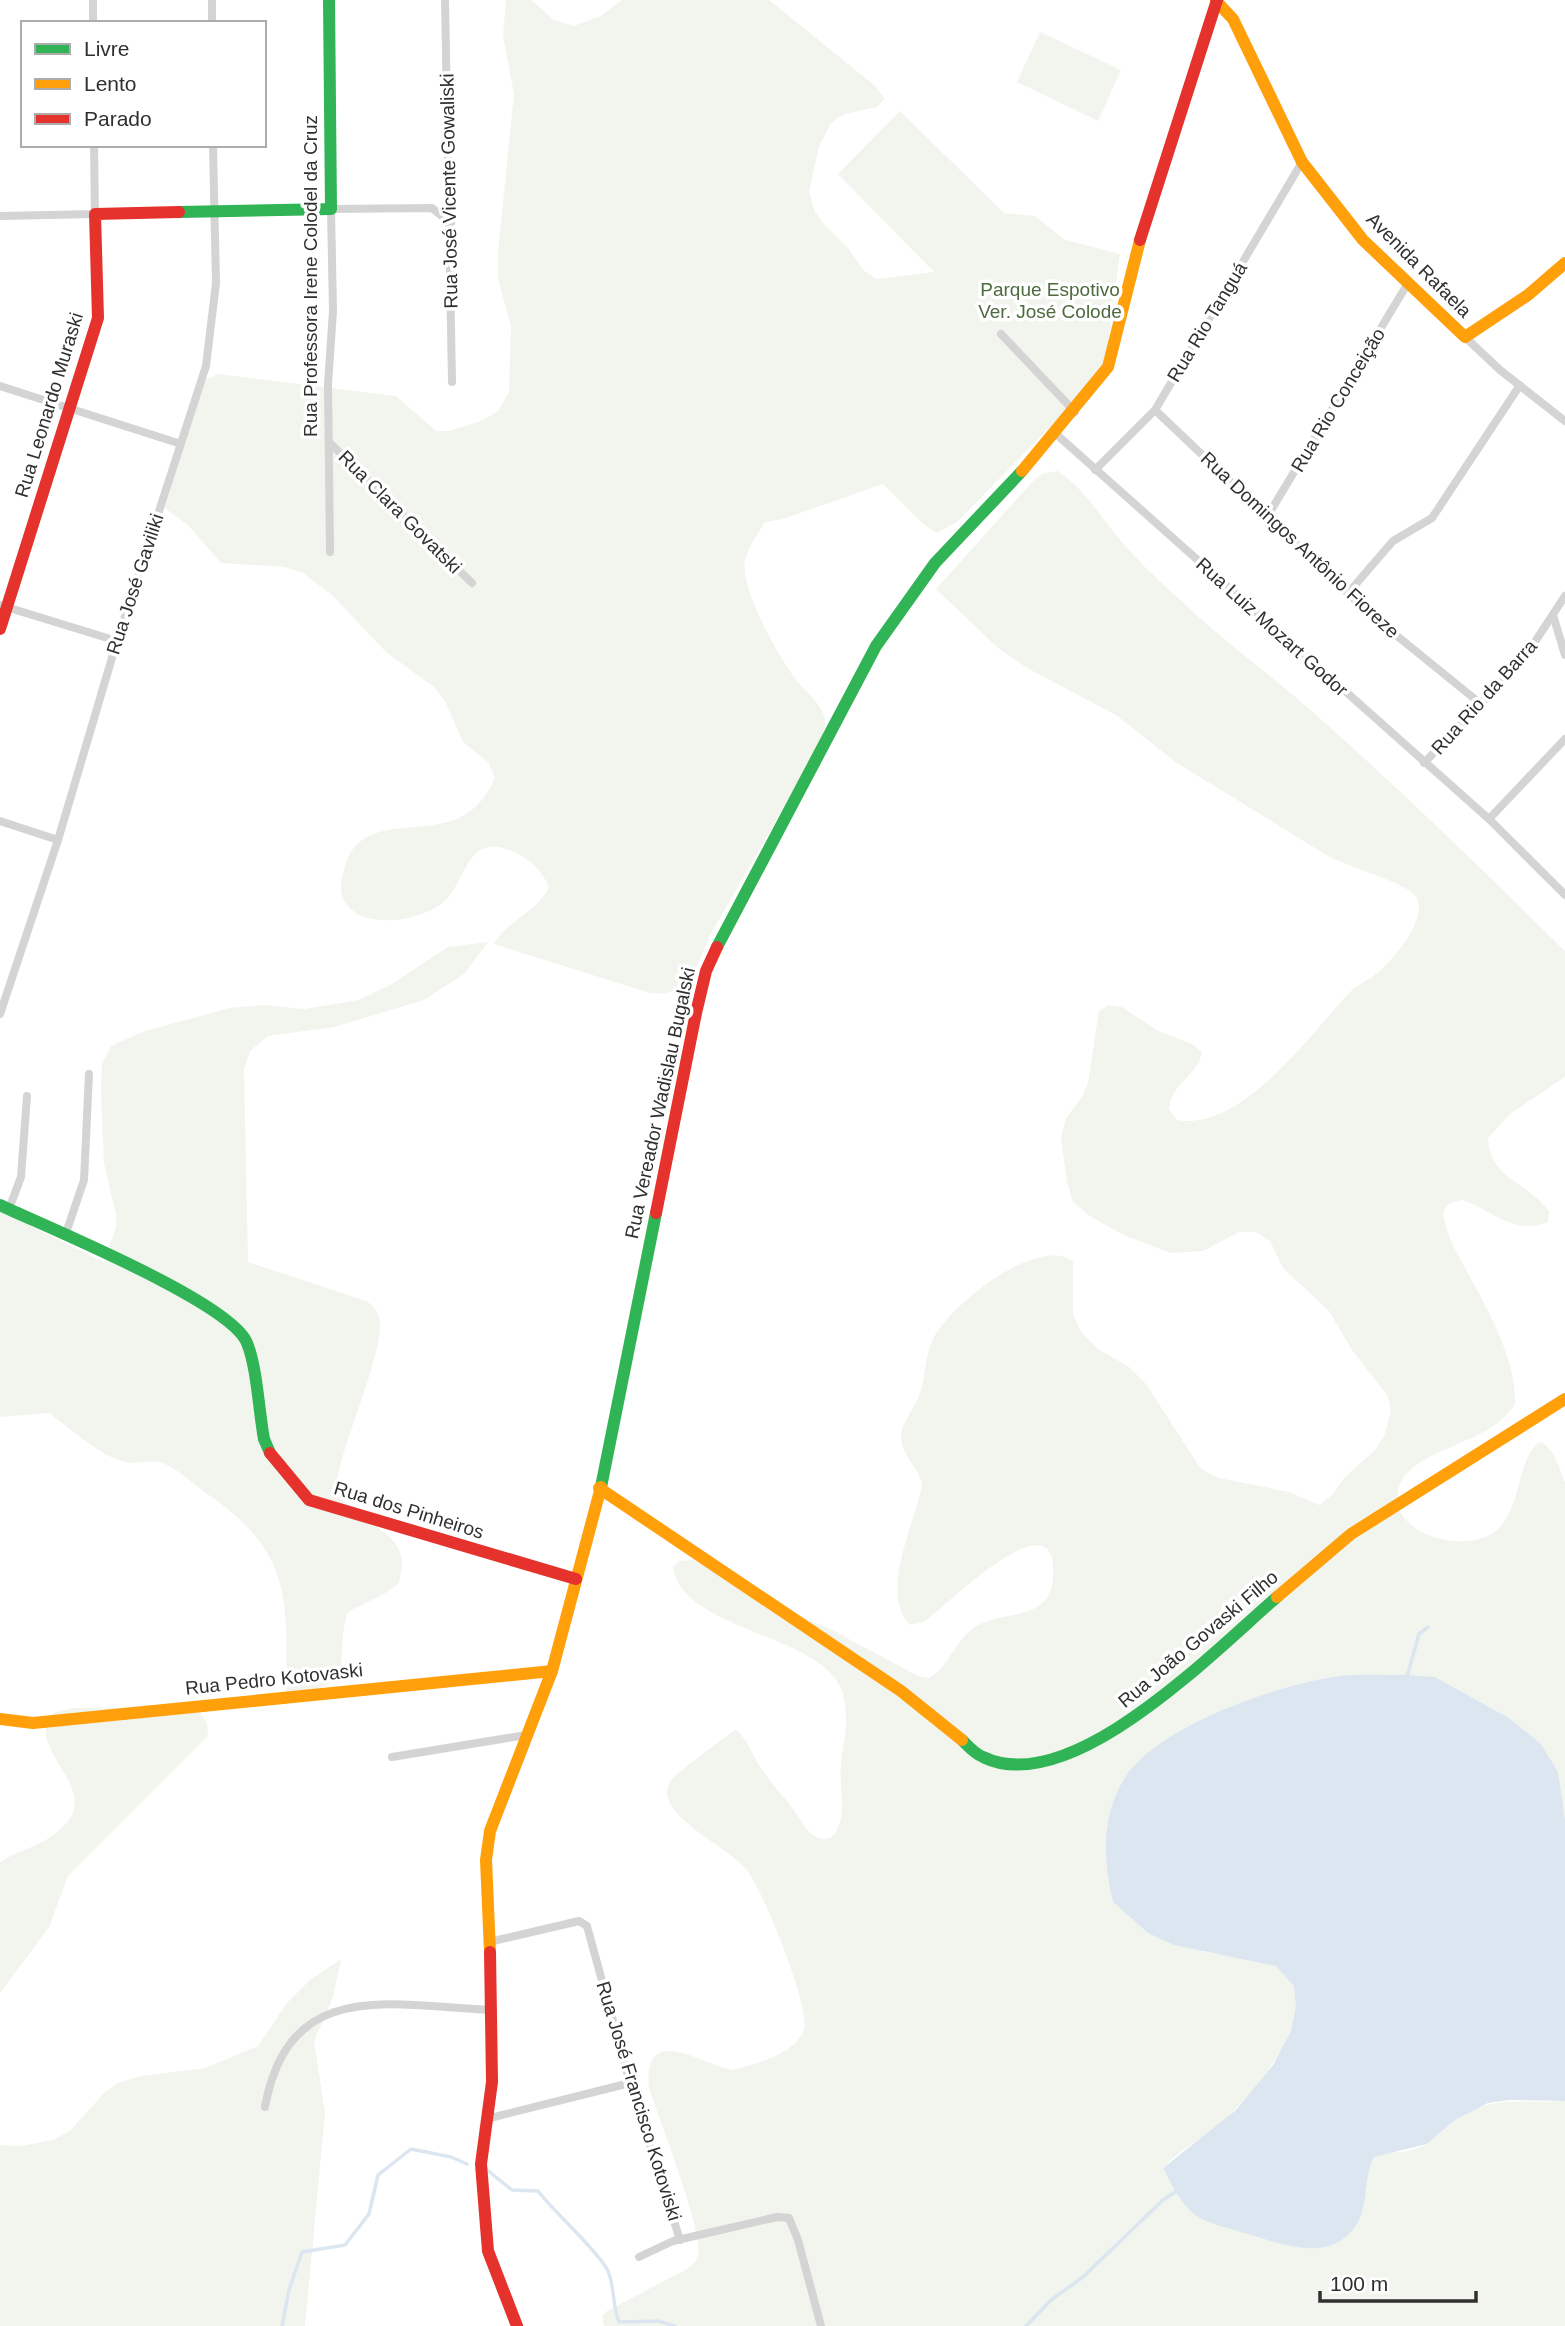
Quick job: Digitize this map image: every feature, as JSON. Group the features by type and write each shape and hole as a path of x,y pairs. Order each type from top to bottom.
{"street":[{"path":"93,0 93,21"},
{"path":"212,0 212,21"},
{"name":"Rua Professora Irene Colodel da Cruz","path":"329,0 333,311 328,384 330,552"},
{"name":"Rua José Vicente Gowaliski","path":"445,0 452,382"},
{"name":"Avenida Rafaela","path":"1216,0 1233,19 1302,162 1363,240 1465,337 1565,421"},
{"name":"Rua Vereador Wadislau Bugalski","path":"517,2326 488,2251 481,2164 492,2082 493,2010 486,1860 490,1831 552,1671 608,1459 668,1147 711,960 876,646 935,563 1075,412 1108,368 1146,214 1216,0"},
{"name":"Rua Leonardo Muraski","path":"0,629 3,606 70,409 97,318 94,147"},
{"name":"Rua José Gaviliki","path":"0,1014 58,840 117,641 206,366 216,282 213,147"},
{"name":"Rua Rio Tanguá","path":"1095,470 1155,410 1302,162"},
{"path":"0,216 432,208 451,222"},
{"path":"1465,337 1528,295 1565,263"},
{"name":"Rua Rio Conceição","path":"1267,517 1408,282"},
{"path":"1001,334 1075,412"},
{"path":"1349,592 1393,541 1432,518 1520,385"},
{"path":"0,386 181,444"},
{"name":"Rua Domingos Antônio Fioreze","path":"1155,410 1370,614 1481,704"},
{"name":"Rua Luiz Mozart Godor","path":"1055,434 1489,819 1565,895"},
{"name":"Rua Clara Govatski","path":"329,442 472,583"},
{"name":"Rua Rio da Barra","path":"1424,763 1525,657 1565,596"},
{"path":"3,606 117,641"},
{"path":"1553,615 1565,655"},
{"path":"1489,819 1565,739"},
{"path":"0,821 58,840"},
{"path":"66,1233 84,1180 89,1074"},
{"path":"4,1207 21,1177 27,1096"},
{"name":"Rua dos Pinheiros","path":"4,1207 66,1233 190,1298 240,1331 247,1342 264,1439 272,1460 309,1500 576,1579"},
{"name":"Rua João Govaski Filho","path":"599,1488 901,1691 982,1757 1007,1764 1061,1759 1130,1722 1350,1534 1565,1399"},
{"name":"Rua Pedro Kotovaski","path":"0,1719 33,1723 552,1671"},
{"path":"392,1757 526,1735"},
{"name":"Rua José Francisco Kotoviski","path":"489,1942 584,1922 630,2083 680,2239 776,2217 789,2218 798,2240 821,2326"},
{"path":"265,2107 278,2058 295,2035 322,2015 356,2004 493,2010"},
{"path":"486,2119 630,2083"},
{"path":"639,2257 680,2239"}],"green space":[{"name":"Parque Espotivo Ver. José Colode","path":"506,0 531,0 554,20 574,26 601,16 622,0 769,0 874,85 885,99 877,107 844,114 831,123 819,146 809,192 815,212 823,223 848,248 864,271 877,279 934,272 838,174 900,111 1004,213 1035,216 1065,240 1120,254 1107,348 1101,368 1061,416 957,522 937,533 923,524 883,484 783,519 765,522 756,536 745,560 748,587 770,637 787,667 820,707 825,726 819,746 709,937 690,979 675,991 664,993 650,993 494,944 507,928 538,903 549,887 534,865 512,851 496,847 484,848 468,864 449,897 422,914 383,920 364,917 352,910 343,899 341,888 351,852 362,840 393,829 445,823 467,814 489,790 495,778 488,762 463,742 445,701 434,687 386,652 332,595 303,573 285,567 221,563 189,526 165,508 203,381 218,374 396,396 436,431 449,431 481,421 498,411 509,392 511,326 498,279 498,253 514,94 503,35"},
{"path":"1040,32 1121,70 1098,121 1017,82"},
{"path":"1058,471 1085,495 1121,541 1154,576 1205,623 1354,749 1446,834 1565,951 1565,1077 1510,1114 1488,1138 1495,1163 1502,1172 1541,1202 1549,1212 1548,1222 1525,1226 1514,1224 1462,1200 1448,1204 1443,1213 1454,1246 1500,1338 1511,1370 1515,1403 1504,1417 1489,1429 1417,1465 1404,1476 1398,1491 1399,1507 1406,1520 1419,1530 1435,1538 1471,1541 1487,1536 1500,1527 1507,1517 1525,1463 1536,1444 1542,1442 1551,1451 1565,1483 1565,1820 1563,1811 1509,1718 1435,1677 1341,1676 1290,1686 1246,1701 1194,1725 1133,1768 1203,1952 1250,1958 1277,1967 1293,1982 1298,2002 1293,2025 1282,2049 1266,2073 1218,2126 1163,2168 1188,2208 1365,2198 1367,2177 1376,2156 1413,2150 1436,2137 1464,2114 1489,2104 1565,2101 1565,2326 604,2326 602,2316 607,2311 687,2269 698,2257 695,2225 649,2088 649,2068 655,2056 664,2051 677,2052 732,2070 784,2052 800,2038 804,2029 804,2016 793,1974 754,1881 738,1861 691,1827 673,1808 668,1798 669,1785 673,1778 736,1730 764,1773 811,1834 821,1839 830,1838 838,1828 842,1813 841,1772 846,1717 843,1696 837,1681 821,1665 799,1652 720,1617 697,1603 681,1587 673,1567 679,1561 693,1560 710,1565 790,1612 830,1629 918,1676 929,1678 942,1667 962,1639 975,1627 1039,1606 1047,1597 1052,1584 1053,1564 1046,1548 1032,1546 1013,1553 992,1567 923,1622 910,1625 901,1611 898,1595 902,1557 922,1484 903,1448 901,1435 919,1396 930,1346 942,1325 975,1293 1017,1266 1038,1258 1057,1256 1073,1261 1073,1314 1081,1332 1098,1349 1129,1367 1146,1384 1201,1469 1219,1478 1289,1492 1319,1505 1376,1449 1385,1434 1391,1411 1388,1396 1352,1350 1329,1311 1283,1268 1270,1241 1256,1232 1239,1232 1203,1251 1171,1253 1126,1236 1091,1217 1073,1202 1067,1182 1061,1138 1066,1118 1082,1097 1088,1083 1099,1011 1109,1005 1122,1007 1158,1031 1192,1044 1202,1052 1200,1060 1174,1092 1169,1109 1177,1120 1201,1120 1226,1111 1250,1096 1273,1076 1350,992 1394,957 1414,927 1419,907 1412,892 1328,856 1174,761 1116,715 1027,668 998,648 936,589 1034,480 1044,473"},
{"path":"488,942 464,974 424,1000 334,1027 268,1036 250,1051 244,1070 248,1262 366,1301 377,1312 380,1330 377,1349 342,1461 338,1477 339,1492 355,1513 390,1537 398,1548 402,1561 399,1583 347,1613 340,1671 335,1679 326,1686 287,1698 286,1634 280,1582 256,1537 235,1515 168,1465 158,1462 129,1463 116,1459 96,1448 49,1413 0,1417 0,1211 104,1262 116,1228 116,1215 104,1163 101,1092 102,1064 111,1046 142,1032 230,1008 264,1005 304,1009 359,1000 392,984 448,947"},
{"path":"196,1707 207,1723 208,1736 68,1876 49,1927 0,1993 0,1862 53,1835 67,1822 74,1810 70,1785 46,1735 48,1718 56,1712 73,1708"},
{"path":"341,1959 333,1997 314,2041 325,2113 305,2326 0,2326 0,2145 21,2146 53,2140 71,2130 105,2092 118,2083 141,2076 205,2068 258,2046 287,2003 310,1980"}],"shaded area":[{"path":"1349,1675 1435,1677 1509,1718 1541,1744 1558,1772 1565,1820 1565,2101 1509,2100 1488,2103 1455,2120 1427,2144 1374,2157 1359,2220 1344,2239 1318,2248 1289,2246 1197,2216 1182,2201 1163,2168 1236,2110 1273,2065 1291,2031 1296,2007 1294,1986 1276,1966 1174,1945 1148,1933 1113,1902 1106,1855 1111,1808 1124,1779 1140,1760 1163,1742 1222,1710 1287,1687 1316,1680"}],"waterway":[{"path":"1407,1677 1419,1634 1428,1627"},
{"path":"282,2326 289,2290 302,2252 345,2245 369,2214 378,2175 411,2149 451,2157 467,2164"},
{"path":"486,2169 512,2190 538,2191 594,2251 610,2275 619,2322 658,2321 675,2326"},
{"path":"1026,2326 1051,2300 1083,2277 1163,2200 1178,2190"}],"traffic: fast":[{"path":"179,212 331,209 329,0"},
{"path":"717,947 876,646 935,563 1022,471"},
{"path":"0,1205 174,1287 234,1326 247,1343 250,1353 264,1439 270,1453"},
{"path":"601,1487 656,1213"},
{"path":"962,1740 983,1757 1018,1765 1057,1758 1098,1739 1140,1713 1180,1682 1277,1597"}],"traffic: slow":[{"path":"1216,1 1233,19 1302,162 1363,240 1465,337 1528,295 1565,263"},
{"path":"1022,471 1108,367 1140,240"},
{"path":"1277,1597 1351,1534 1565,1399"},
{"path":"490,1952 486,1860 490,1831 552,1671 601,1487"},
{"path":"599,1488 901,1691 962,1740"},
{"path":"0,1719 33,1723 552,1671"}],"traffic: jam":[{"path":"1140,240 1217,0"},
{"path":"0,629 98,318 95,214 179,212"},
{"path":"656,1213 696,1013 706,971 717,947"},
{"path":"270,1453 309,1500 576,1579"},
{"path":"490,1952 492,2082 481,2164 488,2251 517,2326"}]}
